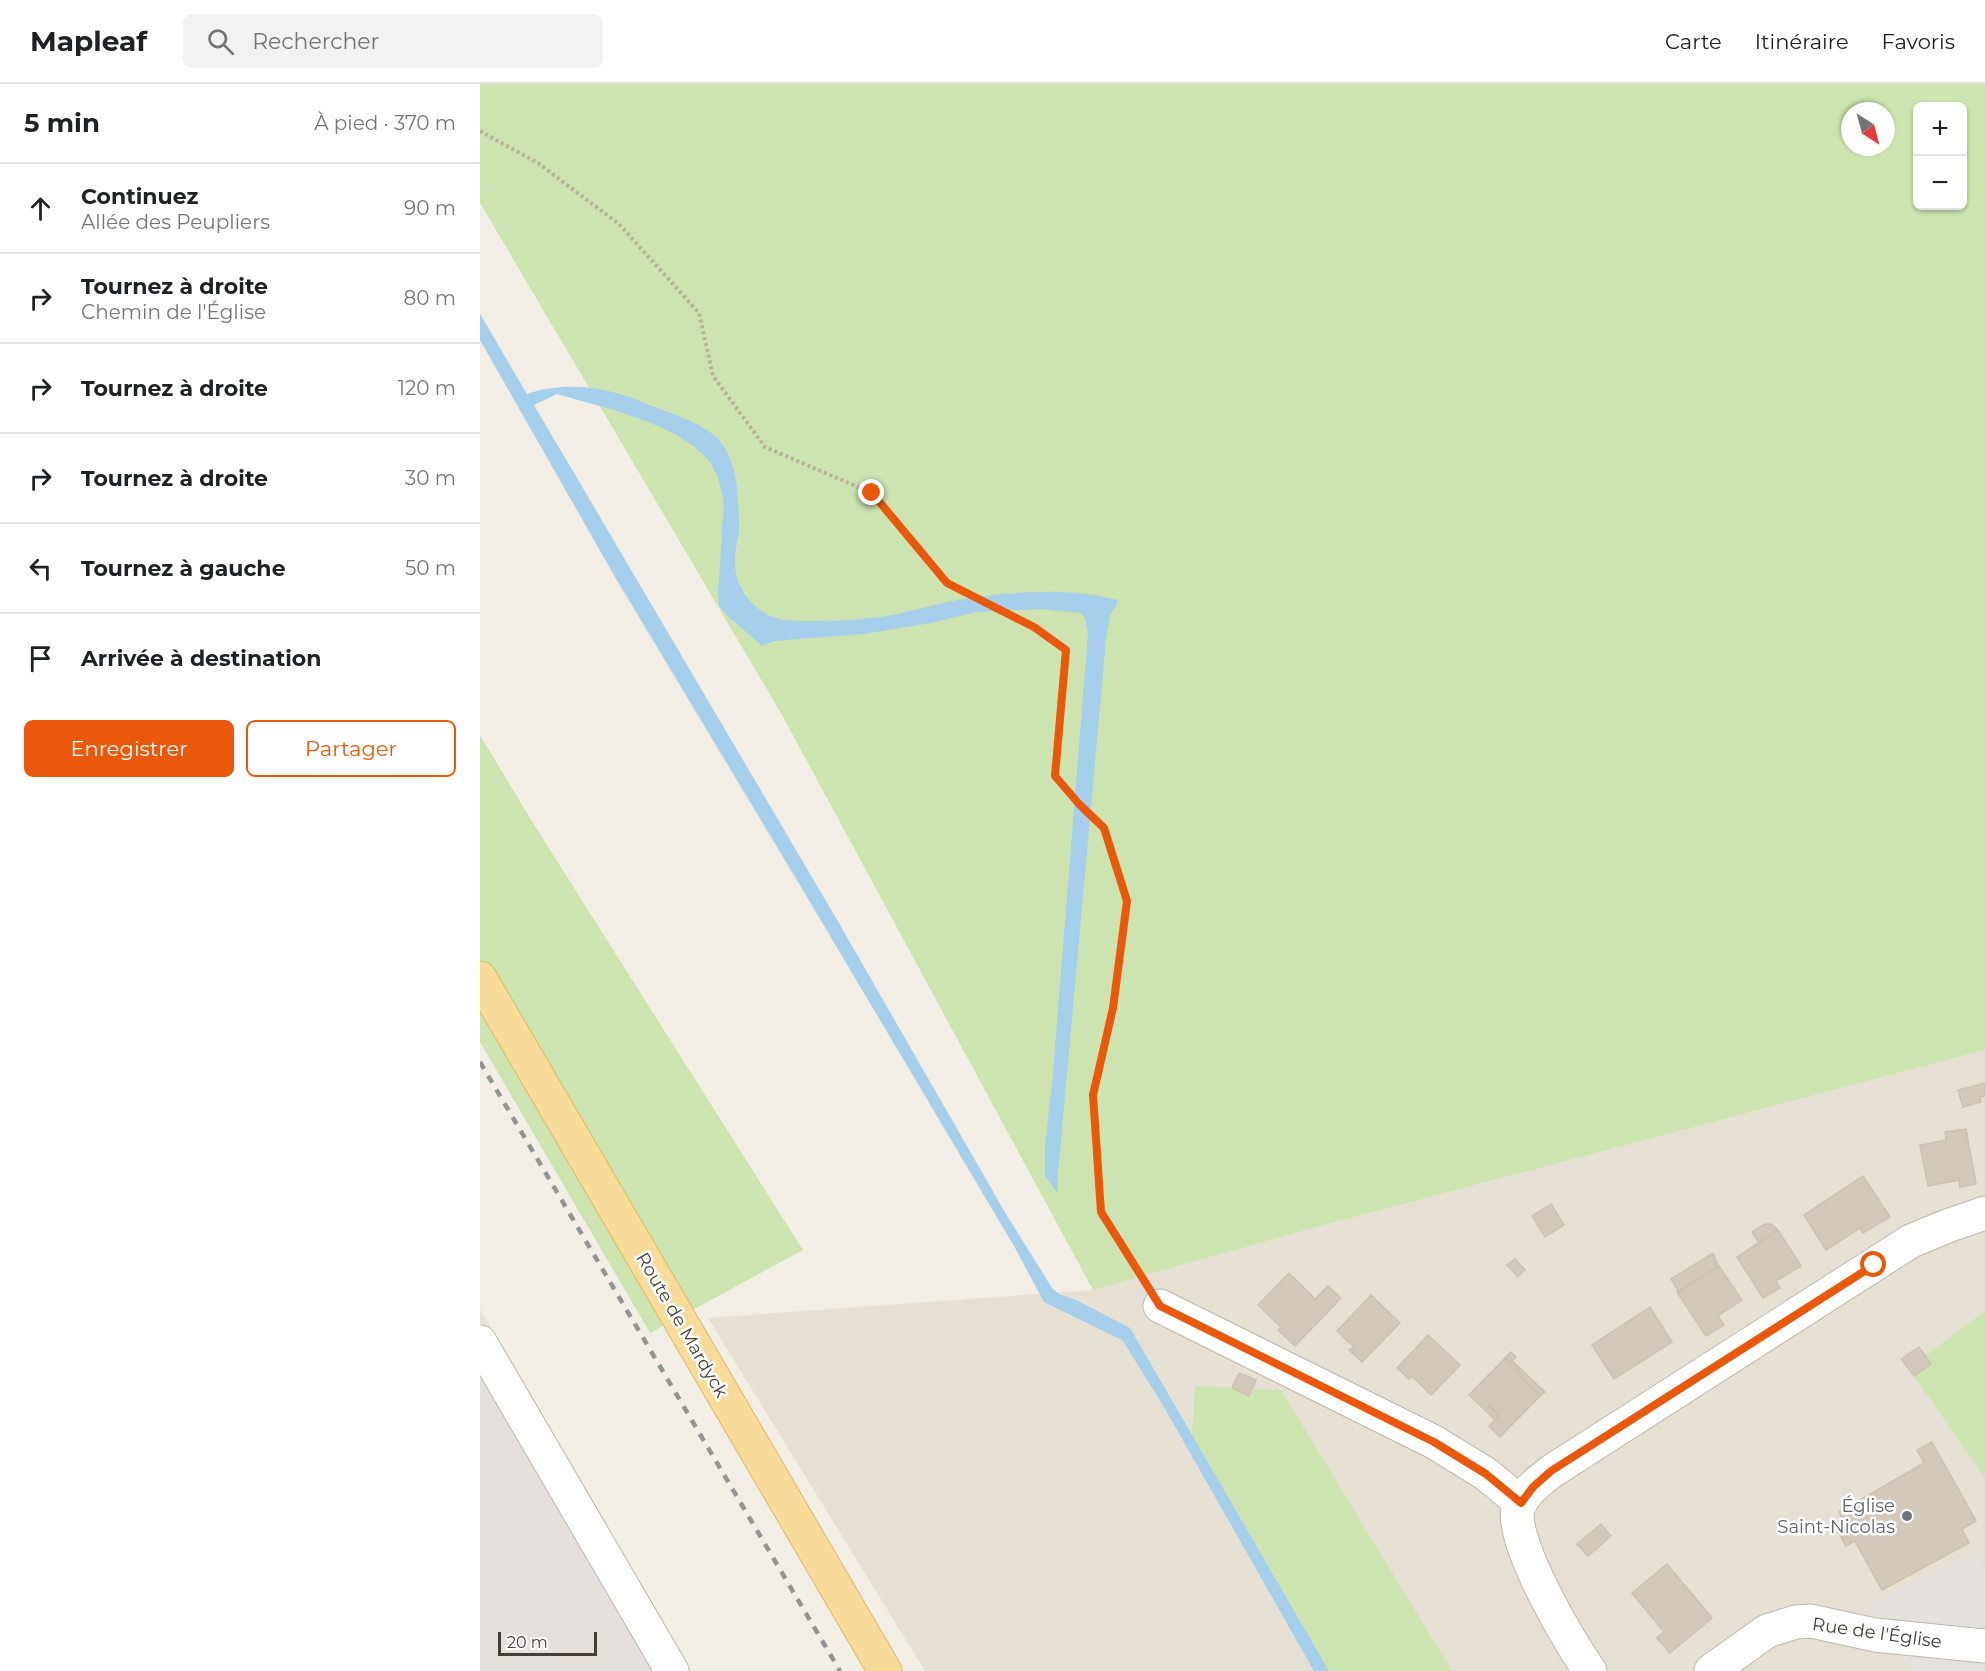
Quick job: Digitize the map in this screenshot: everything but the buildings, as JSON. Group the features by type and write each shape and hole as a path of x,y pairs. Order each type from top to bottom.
{"main road":[{"name":"Route de Mardyck","path":"480,978 885,1671"}],"street":[{"path":"1590,1671 1562,1629 1542,1590 1520,1530 1518,1509 1533,1487 1551,1471 1903,1246 1929,1233 1985,1213"},
{"path":"1160,1306 1434,1442 1486,1474 1521,1503"},
{"path":"480,1342 672,1671"},
{"name":"Rue de l'Église","path":"1711,1671 1767,1631 1796,1622 1811,1621 1875,1635 1985,1646"}],"path":[{"path":"480,132 538,163 620,224 699,313 713,376 765,447 872,493 947,583 1034,627 1066,650 1055,776 1104,828 1127,901 1113,1008 1093,1095 1101,1212 1160,1306"}],"shaded area":[{"path":"1985,1050 1985,1671 925,1671 708,1318 1093,1290 1317,1227"},
{"path":"480,1309 691,1671 480,1671"},
{"path":"1974,1552 1985,1568 1985,1671 1909,1671 1867,1606"}],"green space":[{"path":"480,84 1985,84 1985,1050 1317,1227 1093,1290 782,715 480,203"},
{"path":"480,735 533,823 803,1250 650,1333 480,1042"},
{"path":"1985,1311 1985,1478 1914,1376 1931,1364 1925,1356"},
{"path":"1195,1386 1281,1390 1452,1671 1329,1671 1192,1435"}],"water":[{"path":"480,314 527,394 556,388 600,389 642,402 694,423 719,440 731,460 737,484 739,532 735,563 738,580 750,601 768,615 796,621 861,619 893,615 966,598 1030,592 1065,592 1117,600 1110,615 1106,640 1058,1194 1045,1176 1045,1145 1052,1085 1088,633 1085,618 1080,613 1042,609 976,612 931,623 864,634 774,641 762,646 719,606 724,502 715,472 699,450 682,438 641,419 557,394 534,405 836,918 1006,1214 1052,1288 1059,1294 1076,1300 1130,1328 1329,1671 1314,1671 1164,1407 1122,1340 1044,1302 1014,1246 615,577 480,340"}],"railway":[{"path":"480,1062 840,1671"}],"place":[{"name":"Église Saint-Nicolas","path":"1907,1516"}],"route":[{"path":"872,493 947,583 1034,627 1066,650 1055,776 1104,828 1127,901 1113,1008 1093,1095 1101,1212 1160,1306 1434,1442 1486,1474 1521,1503 1533,1487 1551,1471 1874,1265"}]}
